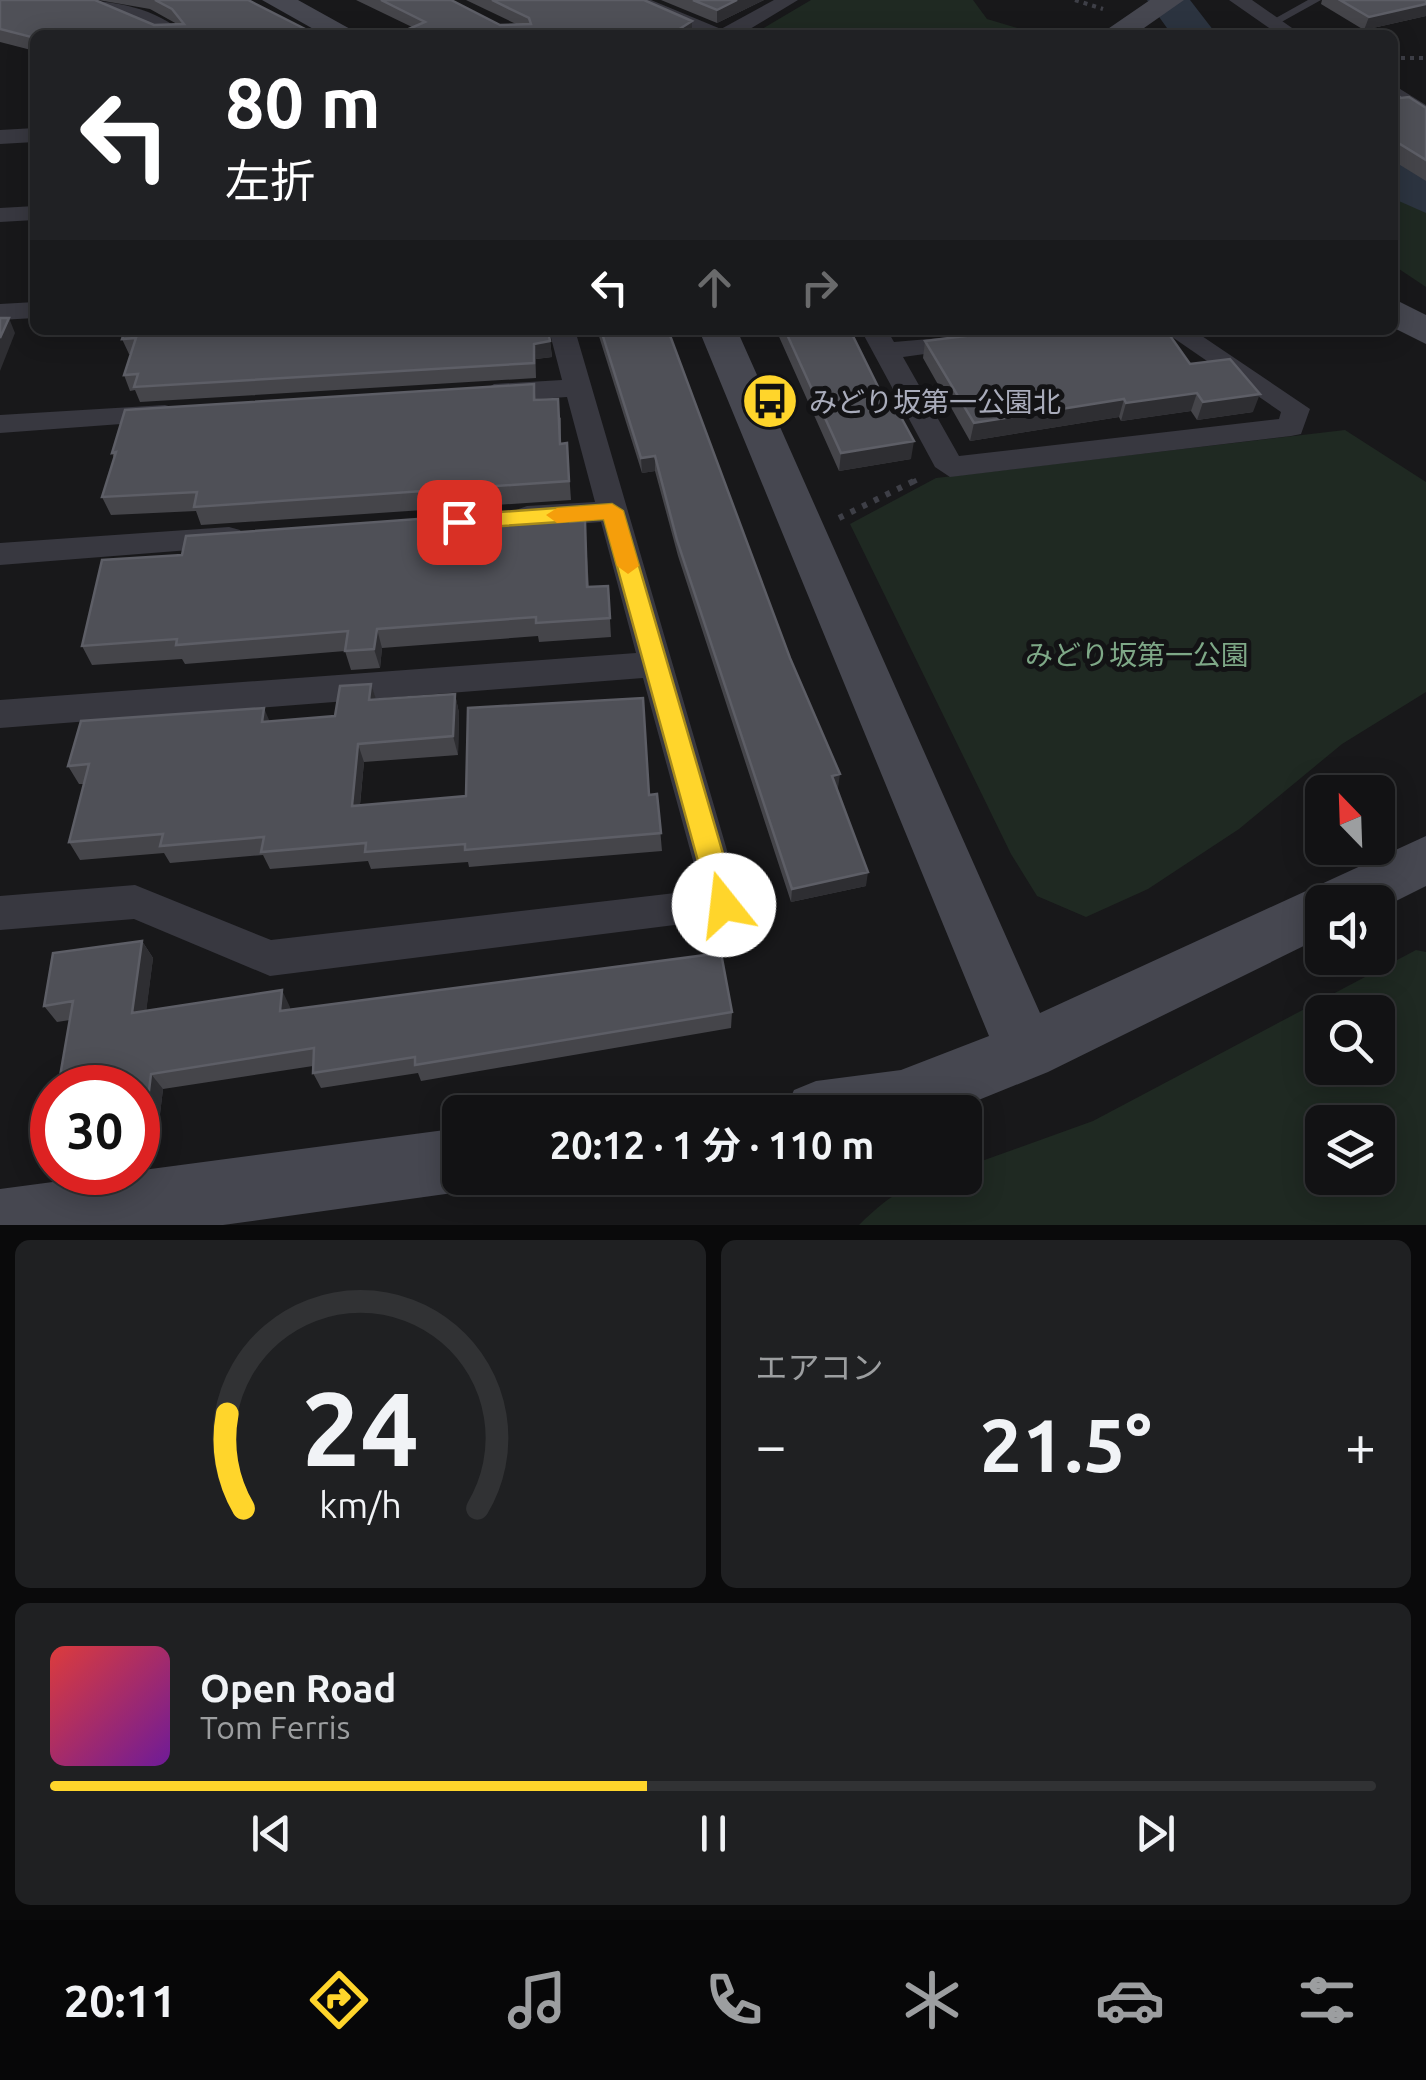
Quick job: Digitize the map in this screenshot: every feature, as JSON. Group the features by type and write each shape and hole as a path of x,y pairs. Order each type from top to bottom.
{"street":[{"path":"85,0 140,16 166,30"},
{"path":"276,0 336,30"},
{"path":"634,0 709,30"},
{"path":"731,30 788,0"},
{"path":"1109,22 1143,15 1170,0"},
{"path":"1239,0 1284,30"},
{"path":"1398,95 1426,119"},
{"path":"0,137 30,135"},
{"path":"0,214 30,213"},
{"path":"0,312 30,310"},
{"path":"1398,313 1426,332"},
{"path":"0,913 135,902 270,958 724,905 563,335"},
{"path":"720,335 1026,1051"},
{"path":"1002,337 880,340 950,467 1291,427 1296,409 1183,335"},
{"path":"458,395 578,388"},
{"path":"0,424 199,412"},
{"path":"494,520 612,511"},
{"path":"0,554 257,536"},
{"path":"0,714 656,664"},
{"path":"1372,885 1426,860"},
{"path":"915,1095 1026,1051 1305,917"},
{"path":"0,1222 442,1162"}],"lane":[{"path":"1272,23 1316,0"}],"path":[{"path":"1075,0 1109,22"},
{"path":"1398,58 1426,58"},
{"path":"839,518 950,467"}],"green space":[{"path":"811,0 973,0 987,19 1024,30 760,30"},
{"path":"1398,195 1426,211 1426,287 1398,268"},
{"name":"みどり坂第一公園","path":"1345,430 1426,482 1426,692 1342,744 1239,829 1148,889 1086,917 1037,896 1011,854 850,524 936,478"},
{"path":"1416,950 1426,952 1426,1225 859,1225 894,1195 982,1195 982,1161 1093,1121 1305,1009 1305,1085 1395,1085 1395,995 1331,995 1369,975 1395,975 1395,961"}],"building":[{"path":"0,0 95,0 154,25 184,24 172,9 155,0 248,0 307,30 30,30 30,37 0,29"},
{"path":"381,0 451,0 500,25 531,24 529,18 492,0 644,0 692,21 678,30 407,30 425,22"},
{"path":"693,0 737,0 717,10"},
{"path":"1340,0 1426,0 1426,4 1369,17"},
{"path":"1398,96 1409,97 1426,108 1426,160 1398,143"},
{"path":"0,318 9,318 0,338"},
{"path":"123,335 549,335 550,341 534,344 534,363 134,387 138,374 124,375 136,338 122,339"},
{"path":"603,335 670,335 790,658 840,774 832,776 868,872 792,889 677,540 655,456 641,458"},
{"path":"787,335 852,335 889,409 896,408 914,441 841,453"},
{"path":"974,335 1170,335 1190,364 1230,359 1260,394 1203,402 1197,393 1126,403 1124,399 974,423 925,341"},
{"path":"534,384 534,400 558,399 560,444 567,443 569,481 194,507 197,492 102,497 125,410"},
{"path":"569,508 570,522 585,521 587,587 608,586 610,618 536,623 536,617 377,629 374,649 345,651 348,631 176,645 177,639 82,646 102,560 182,555 186,536"},
{"path":"371,684 369,700 455,694 453,736 358,744 352,806 466,796 468,708 643,698 649,795 657,794 661,833 465,850 465,844 365,852 366,843 261,852 264,837 160,846 163,834 69,842 89,764 68,766 81,721 264,708 262,722 335,716 340,686"},
{"path":"142,941 132,1013 282,990 280,1011 721,953 732,1012 415,1065 415,1057 313,1073 314,1048 160,1073 160,1065 62,1065 73,1001 44,1006 53,953"}],"waterway":[{"path":"1168,0 1191,30"},
{"path":"1398,179 1426,197"}],"slow traffic":[{"path":"557,515 612,511 628,566"}],"place":[{"name":"みどり坂第一公園北","path":"770,401"}],"route":[{"path":"459,522 612,511 724,905"}]}
